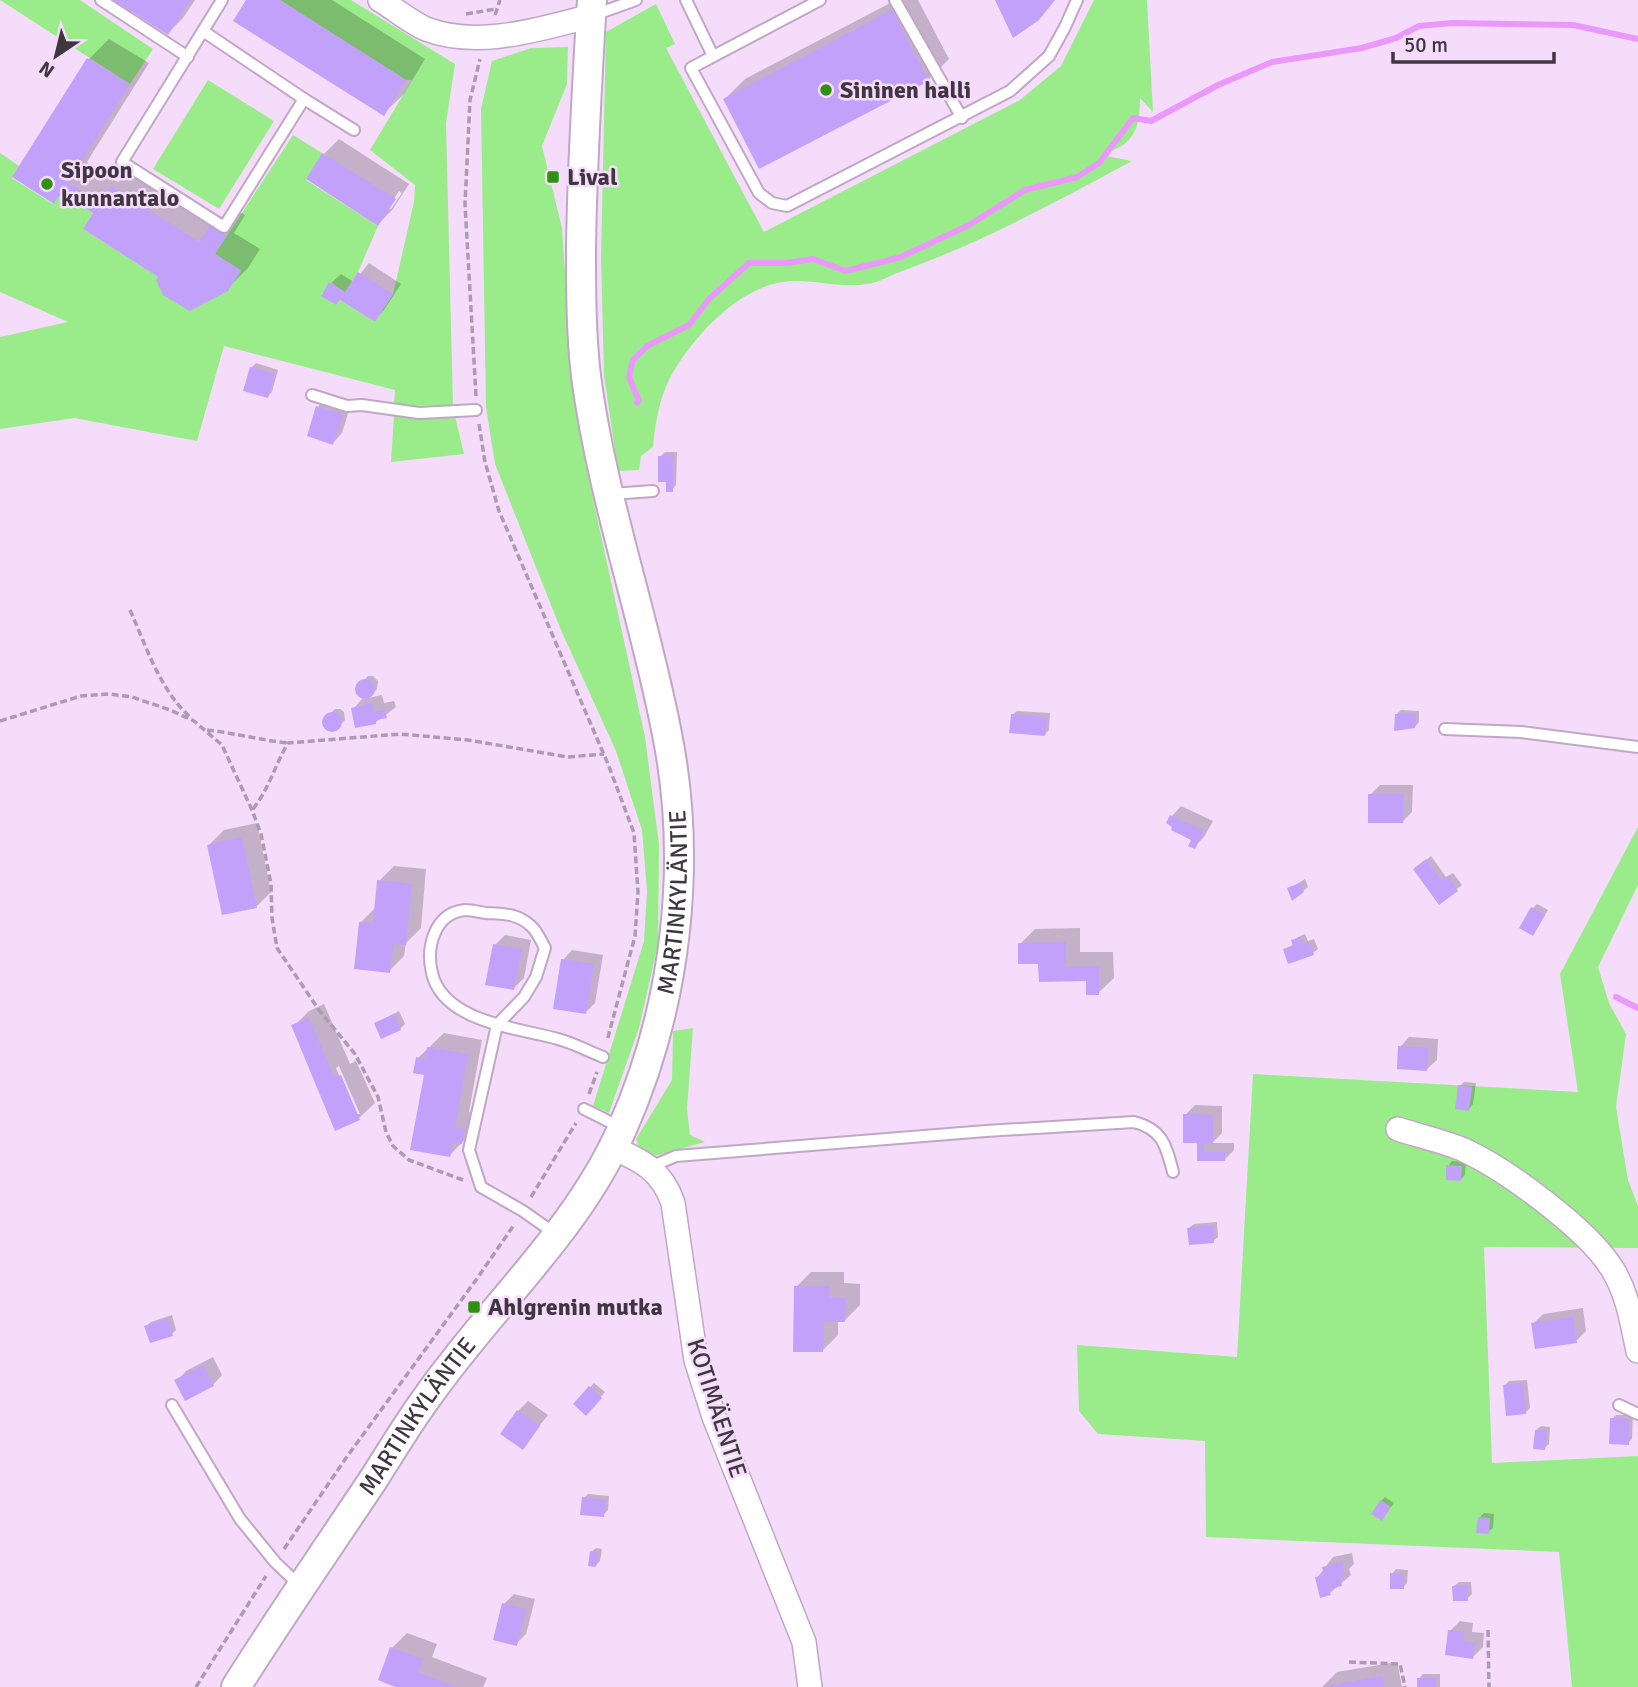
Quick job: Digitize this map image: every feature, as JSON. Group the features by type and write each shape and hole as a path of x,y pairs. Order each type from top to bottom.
{"street":[{"path":"380,0 425,28 456,37 486,37 531,31 592,8"},
{"name":"MARTINKYLÄNTIE","path":"236,1687 300,1586 429,1394 557,1235 593,1183 618,1138 646,1066 669,971 676,909 678,846 668,736 607,494 586,376 581,301 583,133 592,8"},
{"path":"1398,1129 1463,1150 1508,1175 1580,1231 1603,1255 1621,1286 1628,1303 1638,1351"},
{"name":"KOTIMÄENTIE","path":"618,1138 666,1184 673,1203 696,1360 714,1416 804,1642 810,1687"}],"lane":[{"path":"101,0 188,57"},
{"path":"222,0 122,162 224,227 304,99"},
{"path":"592,8 636,0"},
{"path":"686,0 713,57"},
{"path":"820,0 691,68 759,194 772,203 787,206 1010,91 1049,56 1077,0"},
{"path":"895,0 962,118"},
{"path":"203,32 354,130"},
{"path":"312,395 347,406 362,405 419,413 477,410"},
{"path":"607,494 653,491"},
{"path":"1445,729 1521,732 1638,747"},
{"path":"557,1235 523,1210 481,1187 469,1150 497,1025 524,998 536,976 545,948 533,927 507,913 463,910 447,917 434,932 429,948 432,974 440,992 452,1005 497,1025 561,1040 603,1057"},
{"path":"584,1109 618,1138"},
{"path":"650,1167 676,1156 1134,1122 1149,1126 1157,1133 1167,1148 1173,1172"},
{"path":"172,1405 240,1519 275,1562 300,1586"},
{"path":"1619,1405 1638,1414"}],"path":[{"path":"455,15 497,8"},
{"path":"196,1687 275,1562 353,1448 476,1280 552,1166 584,1109 603,1057 635,936 638,892 634,833 604,754 499,511 485,463 477,410 465,204 470,100 480,61"},
{"path":"130,610 158,670 181,709 222,745 253,810 261,834 271,884 272,918 277,948 319,1010 355,1054 378,1097 386,1132 393,1146 409,1160 481,1187"},
{"path":"0,721 80,695 109,694 132,697 194,721"},
{"path":"207,730 288,743 400,734 468,740 568,757 604,754"},
{"path":"253,810 264,795 288,743"},
{"path":"476,1280 482,1285"},
{"path":"1488,1630 1489,1687"},
{"path":"1349,1662 1400,1664 1405,1687"}],"green space":[{"path":"0,0 80,0 153,49 130,84"},
{"path":"280,0 351,0 455,64 446,123 453,406 394,405 395,390 224,346 197,441 74,418 0,429 0,337 68,322 0,292 0,153 19,166 12,178 53,204 61,192 93,213 83,229 158,277 190,311 229,289 241,271 215,254 293,135 322,153 306,180 378,226 358,272 345,292 330,282 321,295 336,305 340,300 375,322 393,294 414,202 415,185 370,150 412,80 406,80"},
{"path":"1094,0 1147,0 1153,112 1140,98 1138,119 1132,135 1121,147 1101,155 1132,161 987,236 879,281 845,285 788,281 761,288 744,297 700,335 678,365 663,396 653,447 641,456 639,470 618,471 604,375 601,258 606,32 656,4 675,44 666,48 764,232 1020,100 1061,66"},
{"path":"568,47 567,84 542,146 562,228 572,379 593,499 645,737 659,844 658,944 639,1028 609,1113 593,1106 644,941 647,891 642,830 616,751 561,630 495,464 486,407 481,109 492,61 531,48"},
{"path":"208,80 274,121 219,209 153,169"},
{"path":"394,416 455,416 464,454 391,462"},
{"path":"1638,827 1638,885 1598,967 1609,1003 1626,1034 1616,1107 1628,1180 1638,1206 1638,1248 1484,1247 1492,1463 1638,1456 1638,1687 1572,1687 1559,1552 1206,1537 1205,1441 1098,1434 1079,1411 1077,1345 1237,1357 1253,1074 1578,1092 1560,974"},
{"path":"693,1028 687,1109 690,1135 705,1142 654,1156 641,1153 636,1139 672,1080 673,1031"}],"building":[{"path":"113,0 191,0 168,35"},
{"path":"246,0 280,0 406,80 384,116 233,21"},
{"path":"995,0 1055,0 1039,20 1013,38"},
{"name":"Sininen halli","path":"892,10 929,81 759,169 723,99"},
{"name":"Sipoon kunnantalo","path":"87,58 130,84 68,183 100,203 111,186 199,242 210,226 226,236 215,254 241,270 228,291 190,311 163,295 156,280 158,277 83,229 93,213 61,192 54,204 12,177"},
{"path":"322,153 396,199 378,226 306,179"},
{"path":"358,272 393,294 375,322 340,300 336,305 321,296 329,282 345,292"},
{"path":"250,367 275,374 268,398 243,391"},
{"path":"316,406 343,414 333,445 307,436"},
{"path":"658,456 673,456 673,492 666,492 666,482 658,482"},
{"path":"365,679 372,682 375,689 372,696 365,699 358,696 355,689 358,682"},
{"path":"372,703 374,712 385,710 387,718 376,720 376,724 355,728 351,708"},
{"path":"332,712 339,715 342,722 339,729 332,732 325,729 322,722 325,715"},
{"path":"1011,714 1047,717 1045,736 1009,733"},
{"path":"1395,714 1416,714 1415,728 1394,731"},
{"path":"1368,794 1404,794 1403,823 1368,823"},
{"path":"1170,815 1204,831 1195,849 1188,846 1191,840 1171,830 1172,827 1166,823"},
{"path":"242,837 257,908 222,915 207,845"},
{"path":"1426,859 1441,880 1448,876 1458,891 1439,905 1413,869"},
{"path":"377,880 412,884 406,945 393,944 390,973 354,969 359,922 373,923"},
{"path":"1300,883 1304,892 1292,901 1287,888"},
{"path":"1531,907 1545,915 1533,936 1519,928"},
{"path":"1301,937 1303,944 1310,942 1314,955 1288,964 1283,949 1293,946 1291,940"},
{"path":"1066,942 1066,967 1099,966 1099,995 1086,995 1086,981 1039,982 1038,964 1018,964 1018,943"},
{"path":"493,944 522,949 514,990 485,985"},
{"path":"561,959 594,964 586,1014 553,1009"},
{"path":"394,1014 401,1030 381,1039 374,1023"},
{"path":"309,1018 334,1077 341,1075 360,1120 335,1131 291,1025"},
{"path":"1398,1046 1429,1048 1427,1071 1397,1069"},
{"path":"427,1047 468,1054 455,1127 465,1129 462,1144 453,1143 450,1157 410,1150 424,1075 413,1073 416,1057 425,1059"},
{"path":"1458,1085 1472,1087 1469,1111 1455,1109"},
{"path":"1183,1114 1213,1115 1213,1144 1204,1144 1204,1152 1225,1152 1225,1161 1197,1161 1197,1143 1183,1143"},
{"path":"1446,1165 1462,1166 1461,1181 1446,1180"},
{"path":"1213,1225 1214,1243 1189,1245 1187,1228"},
{"path":"794,1286 830,1286 829,1298 846,1298 845,1322 824,1322 823,1352 793,1352"},
{"path":"1573,1317 1577,1343 1535,1349 1531,1323"},
{"path":"168,1318 173,1336 150,1343 144,1326"},
{"path":"203,1365 214,1386 185,1401 174,1380"},
{"path":"1523,1383 1526,1414 1506,1416 1503,1385"},
{"path":"589,1386 602,1398 586,1416 573,1404"},
{"path":"517,1410 540,1426 523,1450 500,1434"},
{"path":"1610,1418 1629,1419 1629,1445 1609,1444"},
{"path":"1535,1430 1547,1430 1545,1450 1533,1449"},
{"path":"582,1497 606,1500 604,1517 580,1515"},
{"path":"1380,1500 1391,1507 1382,1521 1371,1514"},
{"path":"1478,1517 1490,1518 1489,1534 1476,1533"},
{"path":"590,1551 598,1553 596,1567 588,1566"},
{"path":"1342,1562 1345,1576 1340,1577 1342,1586 1329,1589 1331,1595 1320,1598 1315,1577 1324,1575 1322,1567"},
{"path":"1390,1573 1404,1573 1404,1589 1390,1589"},
{"path":"1467,1585 1468,1601 1453,1601 1452,1586"},
{"path":"502,1603 526,1609 517,1646 493,1640"},
{"path":"1448,1630 1464,1632 1463,1641 1475,1643 1473,1659 1445,1655"},
{"path":"390,1647 423,1659 418,1672 456,1687 395,1687 378,1680"},
{"path":"1383,1676 1384,1687 1327,1687 1327,1686"},
{"path":"1417,1678 1436,1678 1436,1687 1417,1687"}],"waterway":[{"path":"637,403 639,401 629,377 633,360 647,346 689,325 709,299 749,263 786,263 813,259 846,271 901,257 969,225 1025,190 1077,177 1099,163 1133,118 1151,121 1218,85 1272,62 1362,48 1396,38 1419,26 1452,23 1573,25 1638,39"},
{"path":"1616,997 1638,1008"}],"place":[{"name":"Sininen halli","path":"826,90"},
{"name":"Lival","path":"553,177"},
{"name":"Sipoon kunnantalo","path":"47,184"},
{"name":"Ahlgrenin mutka","path":"474,1307"}]}
